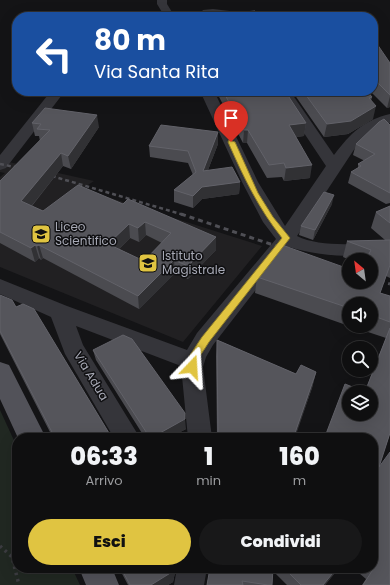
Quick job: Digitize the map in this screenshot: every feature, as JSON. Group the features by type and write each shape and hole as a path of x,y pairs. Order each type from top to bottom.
{"main road":[{"path":"0,372 30,433"},
{"path":"97,573 103,585"}],"street":[{"path":"162,0 162,4 167,12"},
{"path":"0,166 54,96"},
{"path":"209,96 255,193 270,219 286,238 315,248 359,250 390,248"},
{"path":"287,96 334,166"},
{"path":"199,433 192,367 195,355 205,339 286,238 356,136 384,115"},
{"path":"0,286 108,335 194,362"},
{"name":"Via Adua","path":"60,312 73,348 125,433"},
{"path":"189,585 191,573"}],"path":[{"path":"0,546 12,557"},
{"path":"16,573 19,585"}],"shaded area":[{"name":"Istituto Magistrale","path":"0,160 94,181 82,189 262,246 183,342 0,267 0,177 5,173 0,172"},
{"path":"0,410 12,436 12,573 74,573 80,585 0,585"}],"building":[{"path":"378,45 390,63 390,95 378,83"},
{"path":"226,96 288,96 306,123 289,125 312,165 286,168 284,163 269,165 248,130 244,130"},
{"path":"307,96 372,97 369,98 376,106 351,121 327,124"},
{"path":"45,108 97,115 68,156 61,153 21,201 43,211 78,185 123,204 128,199 216,237 188,266 174,260 138,296 39,245 35,245 31,248 0,232 0,181 50,130 37,129 41,124 32,123","holes":["145,222 171,233 144,261 108,244 129,224 138,228"]},
{"path":"384,119 390,125 390,193 351,172 361,166 358,164 375,154 356,144"},
{"path":"161,125 218,132 203,171 232,167 240,182 202,187 193,196 174,190 196,172 188,151 149,146"},
{"path":"324,192 334,195 315,230 301,226"},
{"path":"390,206 390,223 376,212"},
{"path":"390,240 390,265 380,293 390,296 390,322 378,318 378,297 342,297 342,306 257,277 282,245 342,266 342,289 378,289 378,253 370,253 371,250 347,241"},
{"path":"0,295 12,300 16,307 23,304 34,309 109,433 52,433 0,331"},
{"path":"390,328 390,433 379,467 390,452 390,585 363,585 371,573 378,573 378,433 326,433 342,392 342,421 378,421 378,385 368,385 371,377 378,377 378,359"},
{"path":"123,335 132,339 185,413 185,419 160,433 147,433 93,350"},
{"path":"217,340 296,374 301,365 316,372 295,433 218,433"},
{"path":"124,573 170,573 151,585 130,585"},
{"path":"209,573 273,573 272,585 242,581 243,585 207,585"},
{"path":"289,573 333,573 323,585 301,585"}],"railway":[{"path":"0,164 25,169"},
{"path":"45,174 184,215"},
{"path":"184,215 291,251"},
{"path":"378,280 390,284"}],"place":[{"name":"Liceo Scientifico","path":"41,234"},
{"name":"Istituto Magistrale","path":"148,263"}],"route":[{"path":"192,367 195,355 205,339 286,238 270,219 255,193 231,142"}]}
